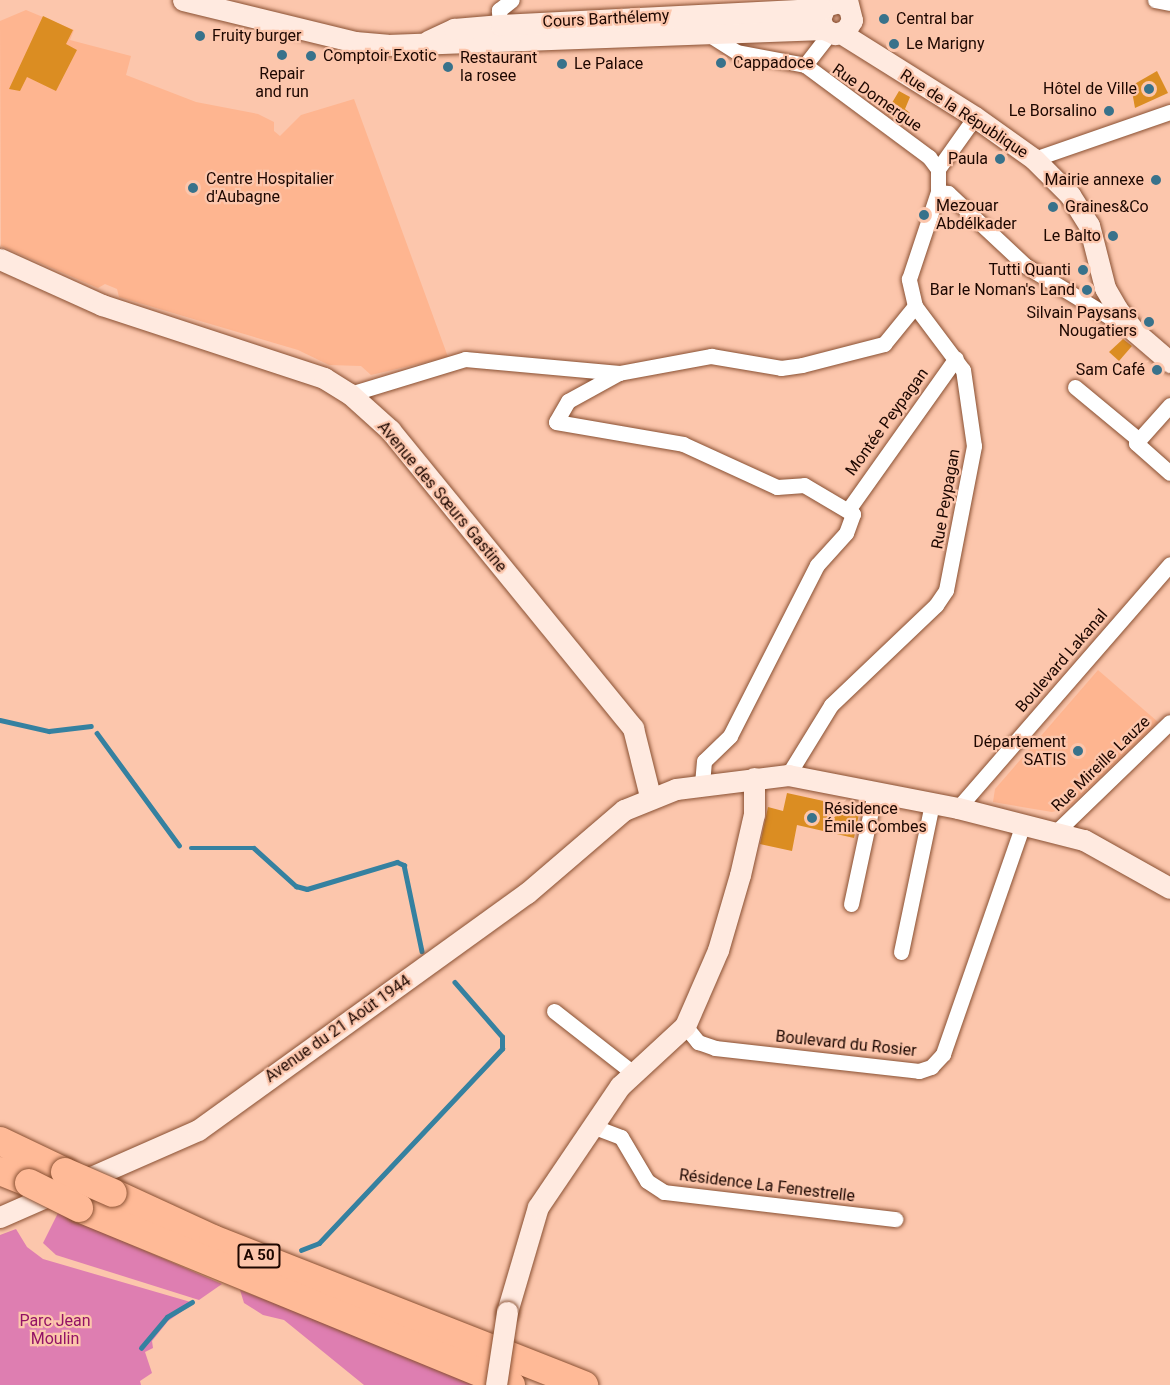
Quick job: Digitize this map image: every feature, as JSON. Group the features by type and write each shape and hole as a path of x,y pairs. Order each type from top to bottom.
{"highway":[{"name":"A 50","path":"0,1141 213,1239 584,1385"},
{"name":"A 50","path":"0,1171 79,1208 512,1385"}],"main road":[{"name":"Cours Barthélemy","path":"183,0 355,42 387,45 428,41 454,29 501,34 837,15"},
{"path":"501,34 708,34 837,15"},
{"name":"Rue de la République","path":"837,15 866,46 928,92 975,117 1034,159 1070,195 1089,225 1105,288 1134,331 1170,362"},
{"name":"Avenue des Sœurs Gastine","path":"0,259 102,305 324,378 350,394 390,430 633,728 650,796"},
{"path":"650,796 702,784 788,775 958,808 1084,840 1170,888"},
{"path":"496,1385 507,1312 538,1207 592,1126 633,1073 685,1026 718,950 741,875 754,814 754,778"},
{"name":"Avenue du 21 Août 1944","path":"0,1217 198,1130 472,934 598,830 650,796"}],"street":[{"path":"501,34 499,10 512,0"},
{"path":"1155,0 1170,3"},
{"path":"708,34 737,52 805,65 837,15"},
{"name":"Rue Domergue","path":"805,65 934,163"},
{"path":"1034,159 1170,112"},
{"path":"934,163 975,117"},
{"name":"Rue Peypagan","path":"788,775 831,705 868,671 946,590 974,446 963,370 915,306 909,279 938,192 934,163"},
{"path":"938,192 948,193 1026,266 1134,331"},
{"path":"350,394 465,359 619,373 711,356 781,368 884,344 915,306"},
{"name":"Montée Peypagan","path":"848,510 956,358"},
{"path":"619,373 568,401 556,422 683,444 777,487 804,485 853,514 846,533 817,565 740,719 704,761 702,784"},
{"path":"1075,387 1138,440"},
{"path":"1170,405 1136,443 1170,473"},
{"name":"Boulevard Lakanal","path":"958,808 1170,564"},
{"name":"Rue Mireille Lauze","path":"1056,832 1170,722"},
{"path":"851,904 875,792"},
{"path":"901,952 932,803"},
{"name":"Boulevard du Rosier","path":"685,1026 698,1042 715,1048 919,1071 932,1067 943,1054 1023,824"},
{"path":"554,1011 633,1073"},
{"name":"Résidence La Fenestrelle","path":"592,1126 621,1137 647,1181 664,1192 895,1220"}],"shaded area":[{"name":"Centre Hospitalier d'Aubagne","path":"26,10 74,30 70,40 131,56 126,75 196,102 258,114 274,122 274,131 280,136 301,115 354,99 448,357 371,375 361,366 329,365 298,350 119,297 117,289 105,284 98,288 1,246 0,21"},
{"name":"Département SATIS","path":"1098,670 1158,722 1068,808 1052,812 993,802 995,789"}],"green space":[{"path":"58,1213 222,1284 199,1300 56,1255 43,1243"},
{"name":"Parc Jean Moulin","path":"16,1229 27,1247 43,1259 194,1303 168,1321 152,1341 153,1348 145,1352 152,1373 140,1381 141,1385 0,1385 0,1235"},
{"path":"240,1290 485,1385 364,1385 284,1320 263,1315 244,1303"}],"building":[{"path":"43,16 73,30 66,44 77,50 56,91 27,77 20,91 9,89"},
{"name":"Hôtel de Ville","path":"1157,71 1168,93 1135,108 1131,86"},
{"path":"899,91 910,97 905,109 910,113 902,125 886,113"},
{"path":"1123,339 1132,346 1119,361 1109,352"},
{"name":"Résidence Émile Combes","path":"787,793 860,809 854,838 797,825 792,851 760,844 768,807 783,811"}],"waterway":[{"path":"0,720 49,731 91,726"},
{"path":"97,733 179,845"},
{"path":"191,848 254,848 296,886 307,889 397,862 404,865 422,951"},
{"path":"301,1250 319,1243 502,1049 502,1037 455,983"},
{"path":"141,1348 167,1317 192,1302"}],"place":[{"name":"Central bar","path":"884,19"},
{"name":"Fruity burger","path":"200,36"},
{"name":"Le Marigny","path":"894,44"},
{"name":"Repair and run","path":"282,55"},
{"name":"Comptoir Exotic","path":"311,56"},
{"name":"Cappadoce","path":"721,63"},
{"name":"Le Palace","path":"562,64"},
{"name":"Restaurant la rosee","path":"448,67"},
{"name":"Hôtel de Ville","path":"1149,89"},
{"name":"Le Borsalino","path":"1109,111"},
{"name":"Paula","path":"1000,159"},
{"name":"Mairie annexe","path":"1156,180"},
{"name":"Centre Hospitalier d'Aubagne","path":"193,188"},
{"name":"Graines&Co","path":"1053,207"},
{"name":"Mezouar Abdélkader","path":"924,215"},
{"name":"Le Balto","path":"1113,236"},
{"name":"Tutti Quanti","path":"1083,270"},
{"name":"Bar le Noman's Land","path":"1087,290"},
{"name":"Silvain Paysans Nougatiers","path":"1149,322"},
{"name":"Sam Café","path":"1157,370"},
{"name":"Département SATIS","path":"1078,751"},
{"name":"Résidence Émile Combes","path":"812,818"}]}
